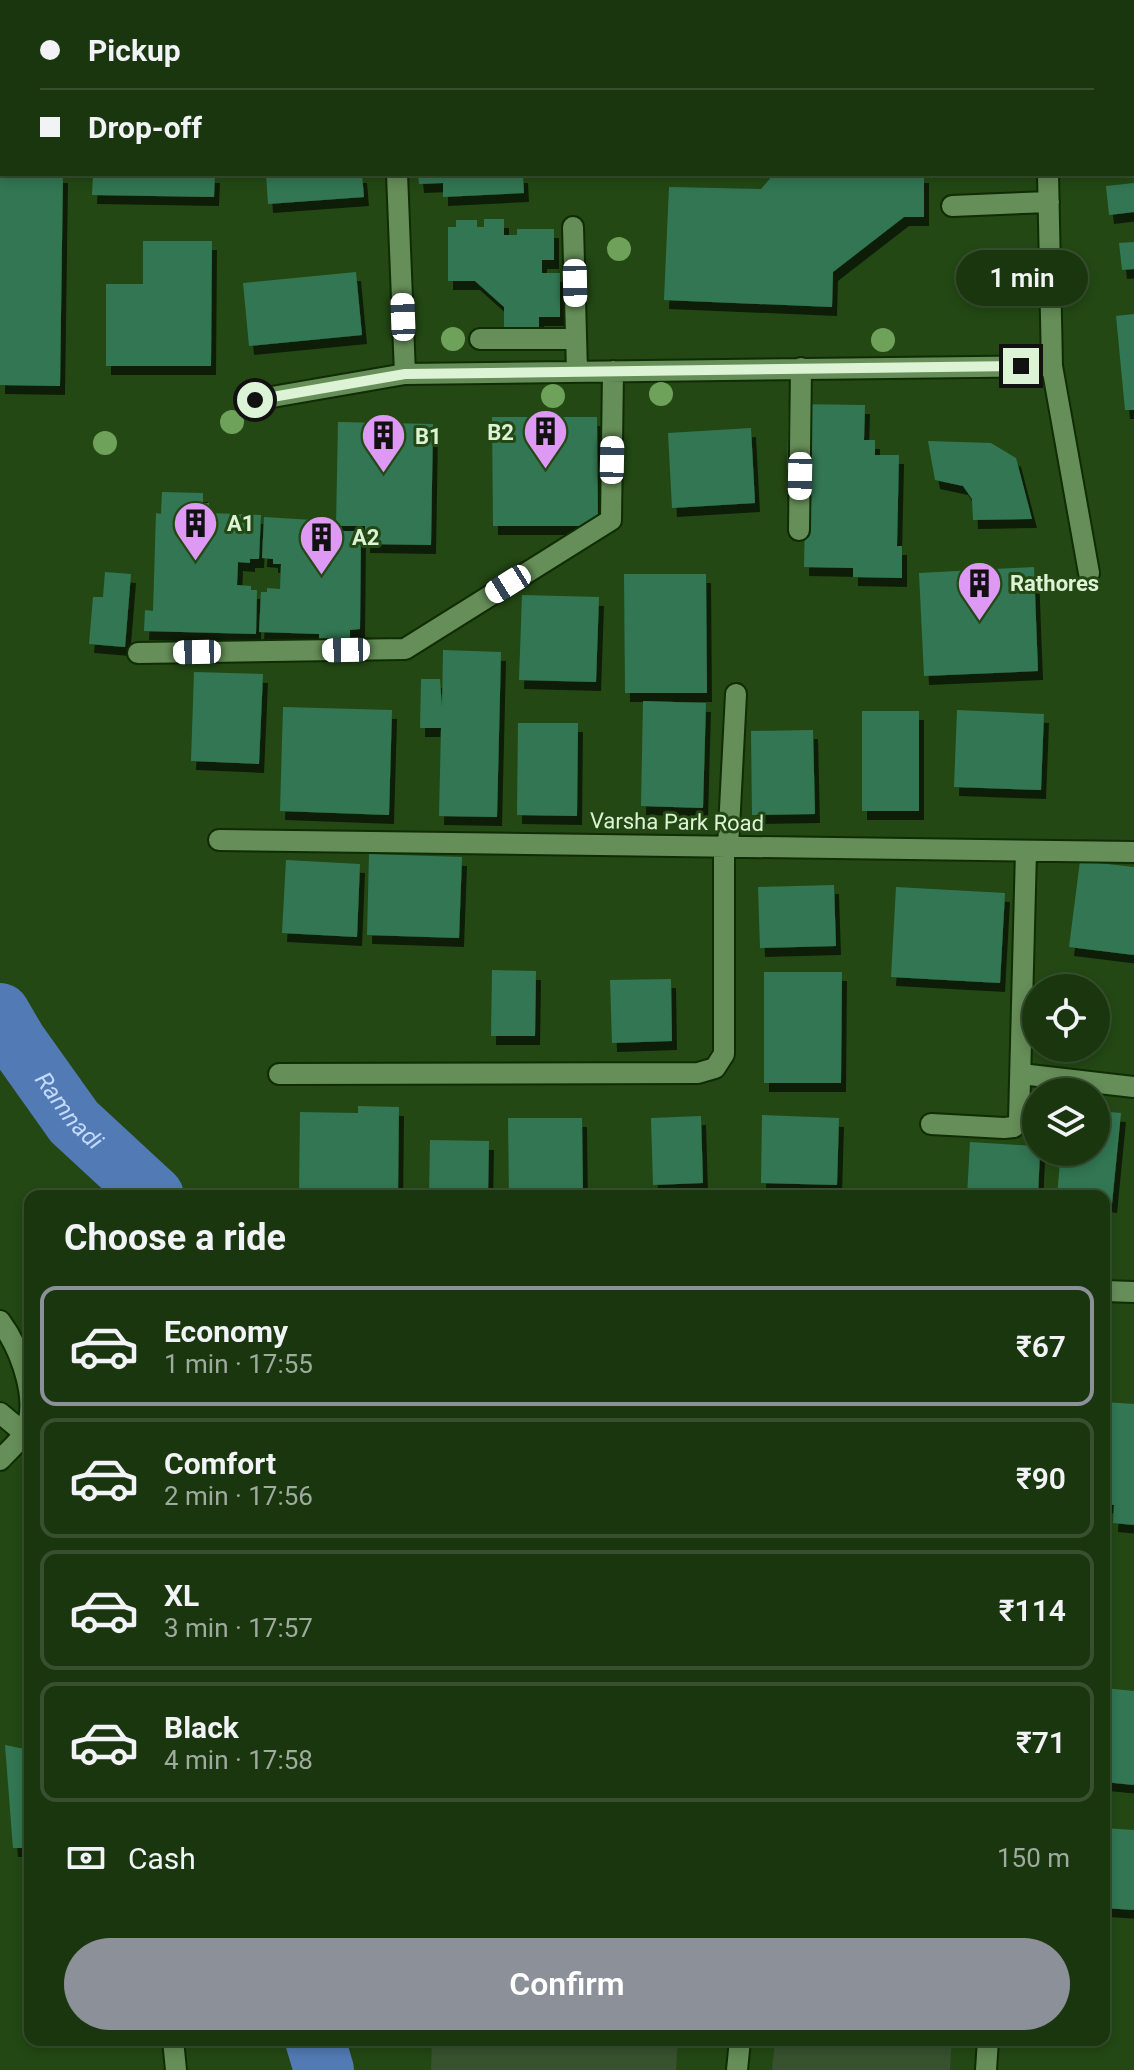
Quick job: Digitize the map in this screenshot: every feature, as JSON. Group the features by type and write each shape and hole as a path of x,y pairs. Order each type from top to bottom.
{"street":[{"path":"397,176 405,374"},
{"path":"1048,176 1052,366 1089,573"},
{"path":"952,206 1049,202"},
{"path":"573,227 577,371"},
{"path":"480,339 576,339"},
{"path":"255,400 405,374 1052,366"},
{"path":"799,530 801,368"},
{"path":"138,653 405,649 611,520 613,371"},
{"path":"279,1074 698,1073 715,1068 724,1054 726,847 736,694"},
{"name":"Varsha Park Road","path":"219,840 1134,852"},
{"path":"931,1124 1014,1127 1019,1120 1026,851"},
{"path":"1021,1074 1134,1087"},
{"path":"1110,1291 1134,1292"},
{"path":"0,1321 13,1339 24,1370"},
{"path":"0,1413 24,1433"},
{"path":"0,1460 24,1439"},
{"path":"174,2046 176,2070"},
{"path":"737,2070 739,2046"},
{"path":"986,2070 988,2046"}],"green space":[{"path":"432,2046 678,2046 676,2070 431,2070"},
{"path":"774,2046 952,2046 950,2070 772,2070"}],"building":[{"path":"0,176 63,176 60,386 0,385"},
{"path":"93,176 215,176 214,197 92,195"},
{"path":"266,176 362,176 364,197 268,204"},
{"path":"418,176 523,176 524,193 443,197 443,183 419,184"},
{"path":"772,176 924,176 924,217 904,217 833,272 832,307 664,300 669,187 761,189"},
{"path":"1134,183 1134,212 1109,215 1106,186"},
{"path":"484,219 504,219 504,235 517,235 517,229 554,229 554,260 542,260 542,273 560,273 560,317 539,317 539,333 504,333 504,307 475,281 448,281 448,227 456,227 456,220 477,220 477,227 484,227"},
{"path":"143,241 212,241 211,366 106,366 106,284 143,284"},
{"path":"1134,242 1134,269 1122,270 1119,243"},
{"path":"356,272 362,335 249,346 243,283"},
{"path":"1134,314 1134,410 1125,410 1116,316"},
{"path":"789,404 865,405 864,440 875,440 875,455 899,455 897,546 902,546 902,578 853,577 853,568 804,567 806,469 787,469"},
{"name":"B2","path":"492,417 597,417 598,526 493,526"},
{"name":"B1","path":"338,422 433,424 431,545 365,544 365,526 336,526"},
{"path":"751,428 755,503 672,508 668,433"},
{"path":"928,441 991,443 1016,458 1032,519 973,520 972,499 963,486 935,480"},
{"name":"A1","path":"162,492 203,493 203,503 209,503 209,513 261,515 259,559 250,559 250,563 238,562 237,585 251,586 251,590 257,590 256,634 144,631 145,610 153,611 156,513 161,514"},
{"name":"A2","path":"264,517 313,520 329,531 361,531 360,629 350,630 350,642 319,641 319,634 259,632 261,592 267,592 267,588 280,589 281,564 273,564 273,559 262,558"},
{"name":"Rathores","path":"1034,567 1038,671 924,676 919,573"},
{"path":"105,572 131,574 125,647 89,644 93,597 103,597"},
{"path":"624,574 706,574 707,693 625,693"},
{"path":"522,595 599,597 596,682 519,680"},
{"path":"443,650 501,652 497,817 439,816 441,728 420,728 421,679 440,679 442,707"},
{"path":"194,672 263,674 259,764 191,761"},
{"path":"643,701 706,703 703,808 641,806"},
{"path":"283,707 392,710 389,815 280,811"},
{"path":"957,710 1044,714 1041,790 954,787"},
{"path":"862,711 919,711 919,811 862,811"},
{"path":"518,723 578,723 577,816 517,815"},
{"path":"813,730 815,814 752,815 751,731"},
{"path":"369,854 462,857 459,938 367,935"},
{"path":"286,860 360,864 357,937 282,933"},
{"path":"1080,861 1134,867 1134,955 1069,947"},
{"path":"834,885 836,946 760,948 758,887"},
{"path":"896,887 1005,893 1000,983 891,977"},
{"path":"492,970 536,971 535,1036 491,1036"},
{"path":"764,972 842,972 841,1083 764,1083"},
{"path":"671,979 672,1041 612,1043 610,980"},
{"path":"358,1106 399,1107 398,1190 299,1190 300,1112 358,1113"},
{"path":"1110,1112 1121,1113 1112,1204 1110,1190 1058,1190 1060,1166 1110,1166"},
{"path":"762,1115 839,1118 837,1185 761,1183"},
{"path":"701,1116 703,1183 653,1185 651,1118"},
{"path":"508,1118 582,1118 583,1190 509,1190"},
{"path":"430,1140 489,1141 488,1190 429,1190"},
{"path":"970,1142 1022,1145 1022,1166 1039,1166 1038,1190 967,1190"},
{"path":"1110,1402 1134,1404 1134,1525 1113,1523 1114,1505 1110,1505"},
{"path":"1110,1689 1134,1691 1134,1785 1110,1783"},
{"path":"5,1745 24,1749 24,1848 13,1848"},
{"path":"1110,1828 1134,1830 1134,1910 1110,1908"}],"waterway":[{"name":"Ramnadi","path":"0,1013 74,1122 148,1190"},
{"name":"Ramnadi","path":"317,2046 324,2070"}],"place":[{"name":"B2","path":"545,471"},
{"name":"B1","path":"384,475"},
{"name":"A1","path":"196,562"},
{"name":"A2","path":"321,576"},
{"name":"Rathores","path":"979,622"}],"route":[{"path":"255,400 405,374 1021,366"}]}
